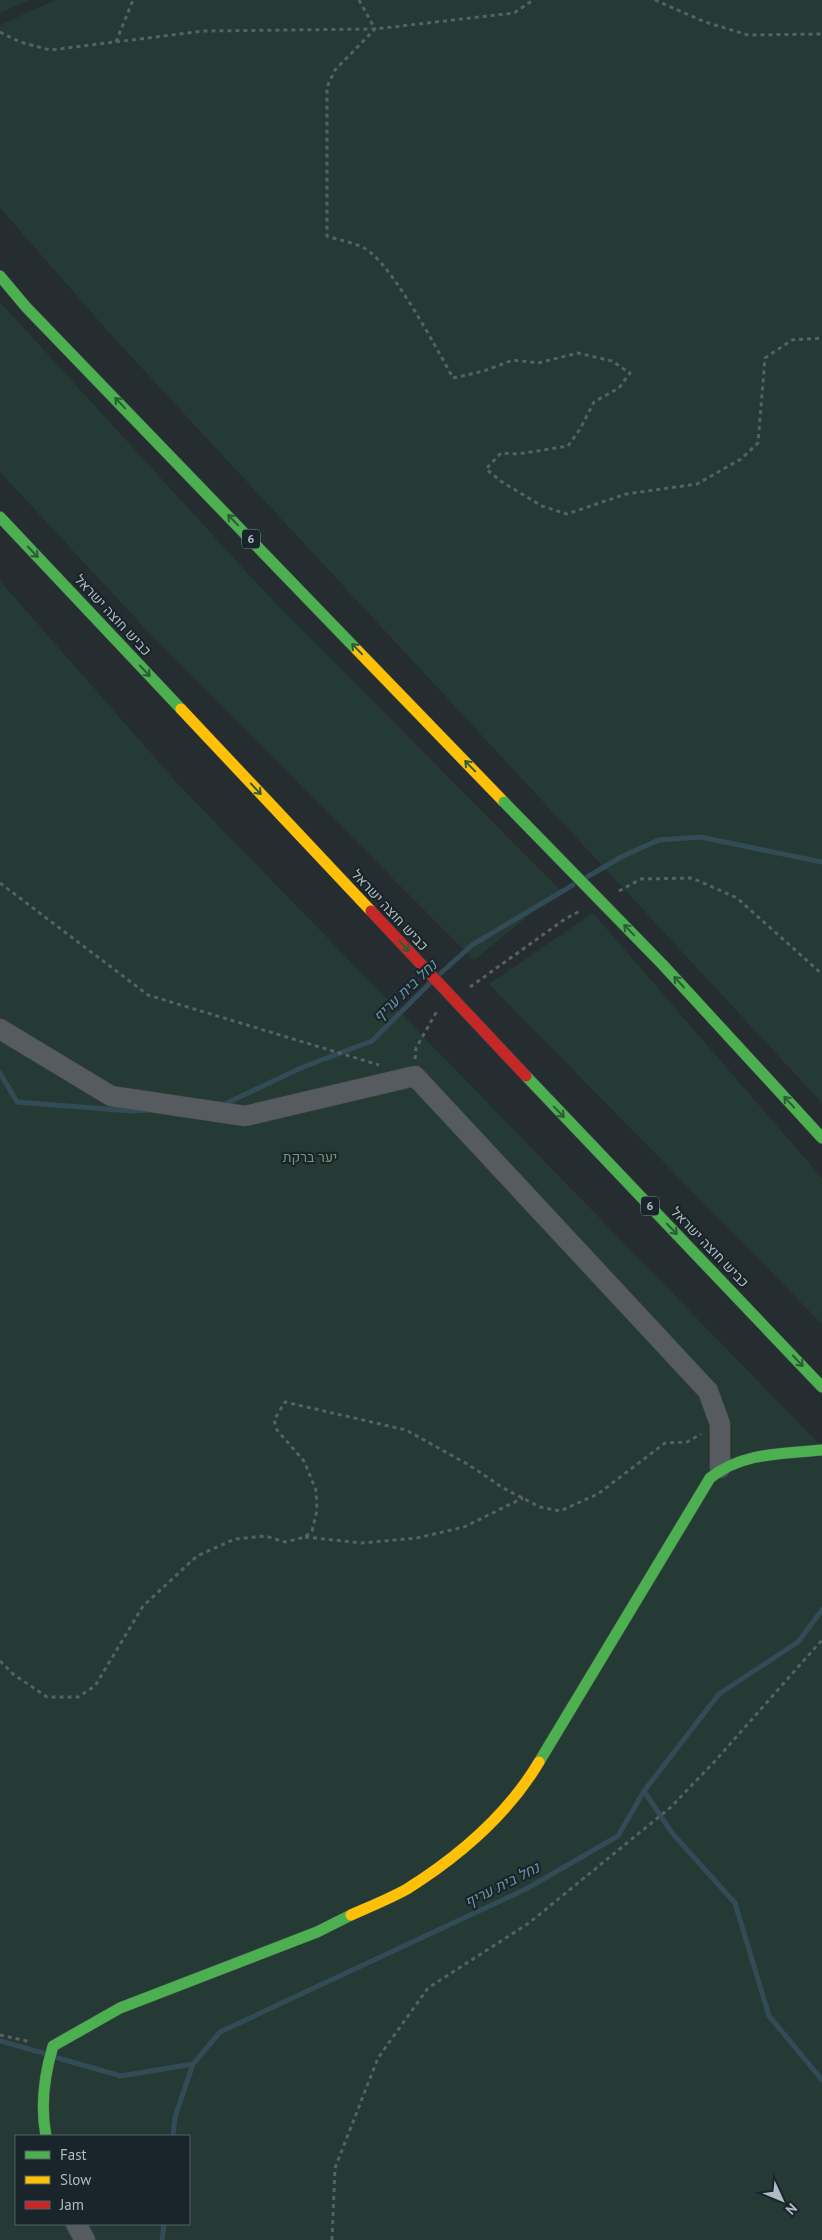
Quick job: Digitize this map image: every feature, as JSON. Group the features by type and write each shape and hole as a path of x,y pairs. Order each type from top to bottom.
{"main road":[{"name":"6","path":"0,276 26,307 663,965 822,1138"},
{"name":"כביש חוצה ישראל","path":"0,517 370,911 822,1387"},
{"path":"46,2135 42,2115 45,2074 53,2046 120,2008 326,1927 406,1889 462,1849 503,1811 534,1771 710,1478 720,1468 757,1456 822,1450"}],"street":[{"path":"0,1029 110,1096 245,1116 414,1076 708,1391 720,1424 720,1468"},
{"path":"77,2225 85,2240"}],"path":[{"path":"116,42 133,0"},
{"path":"359,0 375,29"},
{"path":"0,32 20,42 50,50 204,31 375,29 514,12 533,0"},
{"path":"655,0 705,22 748,35 822,34"},
{"path":"375,29 335,70 327,87 327,236 365,248 384,267 423,325 453,378 484,371 513,360 538,363 578,353 612,361 630,373 619,388 594,402 580,429 568,446 518,454 501,453 486,470 502,482 542,506 567,514 626,494 697,484 740,459 758,443 765,358 792,340 822,338"},
{"path":"616,892 641,879 692,878 737,898 822,974"},
{"path":"0,883 148,995 386,1067"},
{"path":"468,988 565,919 582,910"},
{"path":"414,1076 416,1048 436,1011 444,1005"},
{"path":"305,1538 312,1531 317,1510 316,1490 304,1460 277,1430 274,1420 284,1402 406,1430 469,1465 503,1488 540,1507 560,1511 598,1494 665,1443 687,1442 720,1424"},
{"path":"0,1661 13,1674 47,1697 78,1697 95,1686 143,1606 197,1556 235,1539 265,1536 285,1542 305,1538 362,1543 417,1538 464,1527 523,1498"},
{"path":"332,2240 335,2168 378,2058 428,1988 529,1924 671,1807 716,1760 822,1640"},
{"path":"0,2036 53,2046"}],"green space":[{"path":"0,0 30,0 0,13"},
{"path":"55,0 822,0 822,1103 113,337 0,208 0,25"},
{"path":"0,302 262,589 560,890 474,960 153,637 0,472"},
{"name":"יער ברקת","path":"0,581 178,784 822,1447 822,2240 0,2240"},
{"path":"593,913 822,1178 822,1324 489,984"}],"waterway":[{"name":"נחל בית עריף","path":"587,877 623,856 659,840 700,837 822,862"},
{"name":"נחל בית עריף","path":"441,973 472,945 573,885"},
{"name":"נחל בית עריף","path":"225,1104 303,1067 372,1041 430,983"},
{"name":"נחל בית עריף","path":"0,1073 17,1102 132,1111 147,1110"},
{"name":"נחל בית עריף","path":"173,2135 175,2117 193,2064 220,2032 526,1889 618,1836 644,1791 719,1694 798,1642 822,1610"},
{"path":"644,1791 672,1833 735,1903 769,2016 822,2080"},
{"path":"0,2041 43,2053"},
{"path":"58,2058 121,2076 193,2064"},
{"name":"נחל בית עריף","path":"162,2240 164,2225"}],"traffic: fast":[{"path":"0,276 26,307 357,650"},
{"path":"0,517 181,709"},
{"path":"504,802 663,965"},
{"path":"663,965 822,1138"},
{"path":"526,1076 822,1387"},
{"path":"539,1762 710,1478 722,1469 749,1459 822,1450"},
{"path":"46,2135 43,2102 47,2068 53,2046 120,2008 317,1932 351,1915"}],"traffic: slow":[{"path":"357,650 504,802"},
{"path":"181,709 371,911"},
{"path":"351,1915 407,1889 445,1863 497,1817 527,1781 539,1762"}],"traffic: jam":[{"path":"371,911 526,1076"}]}
